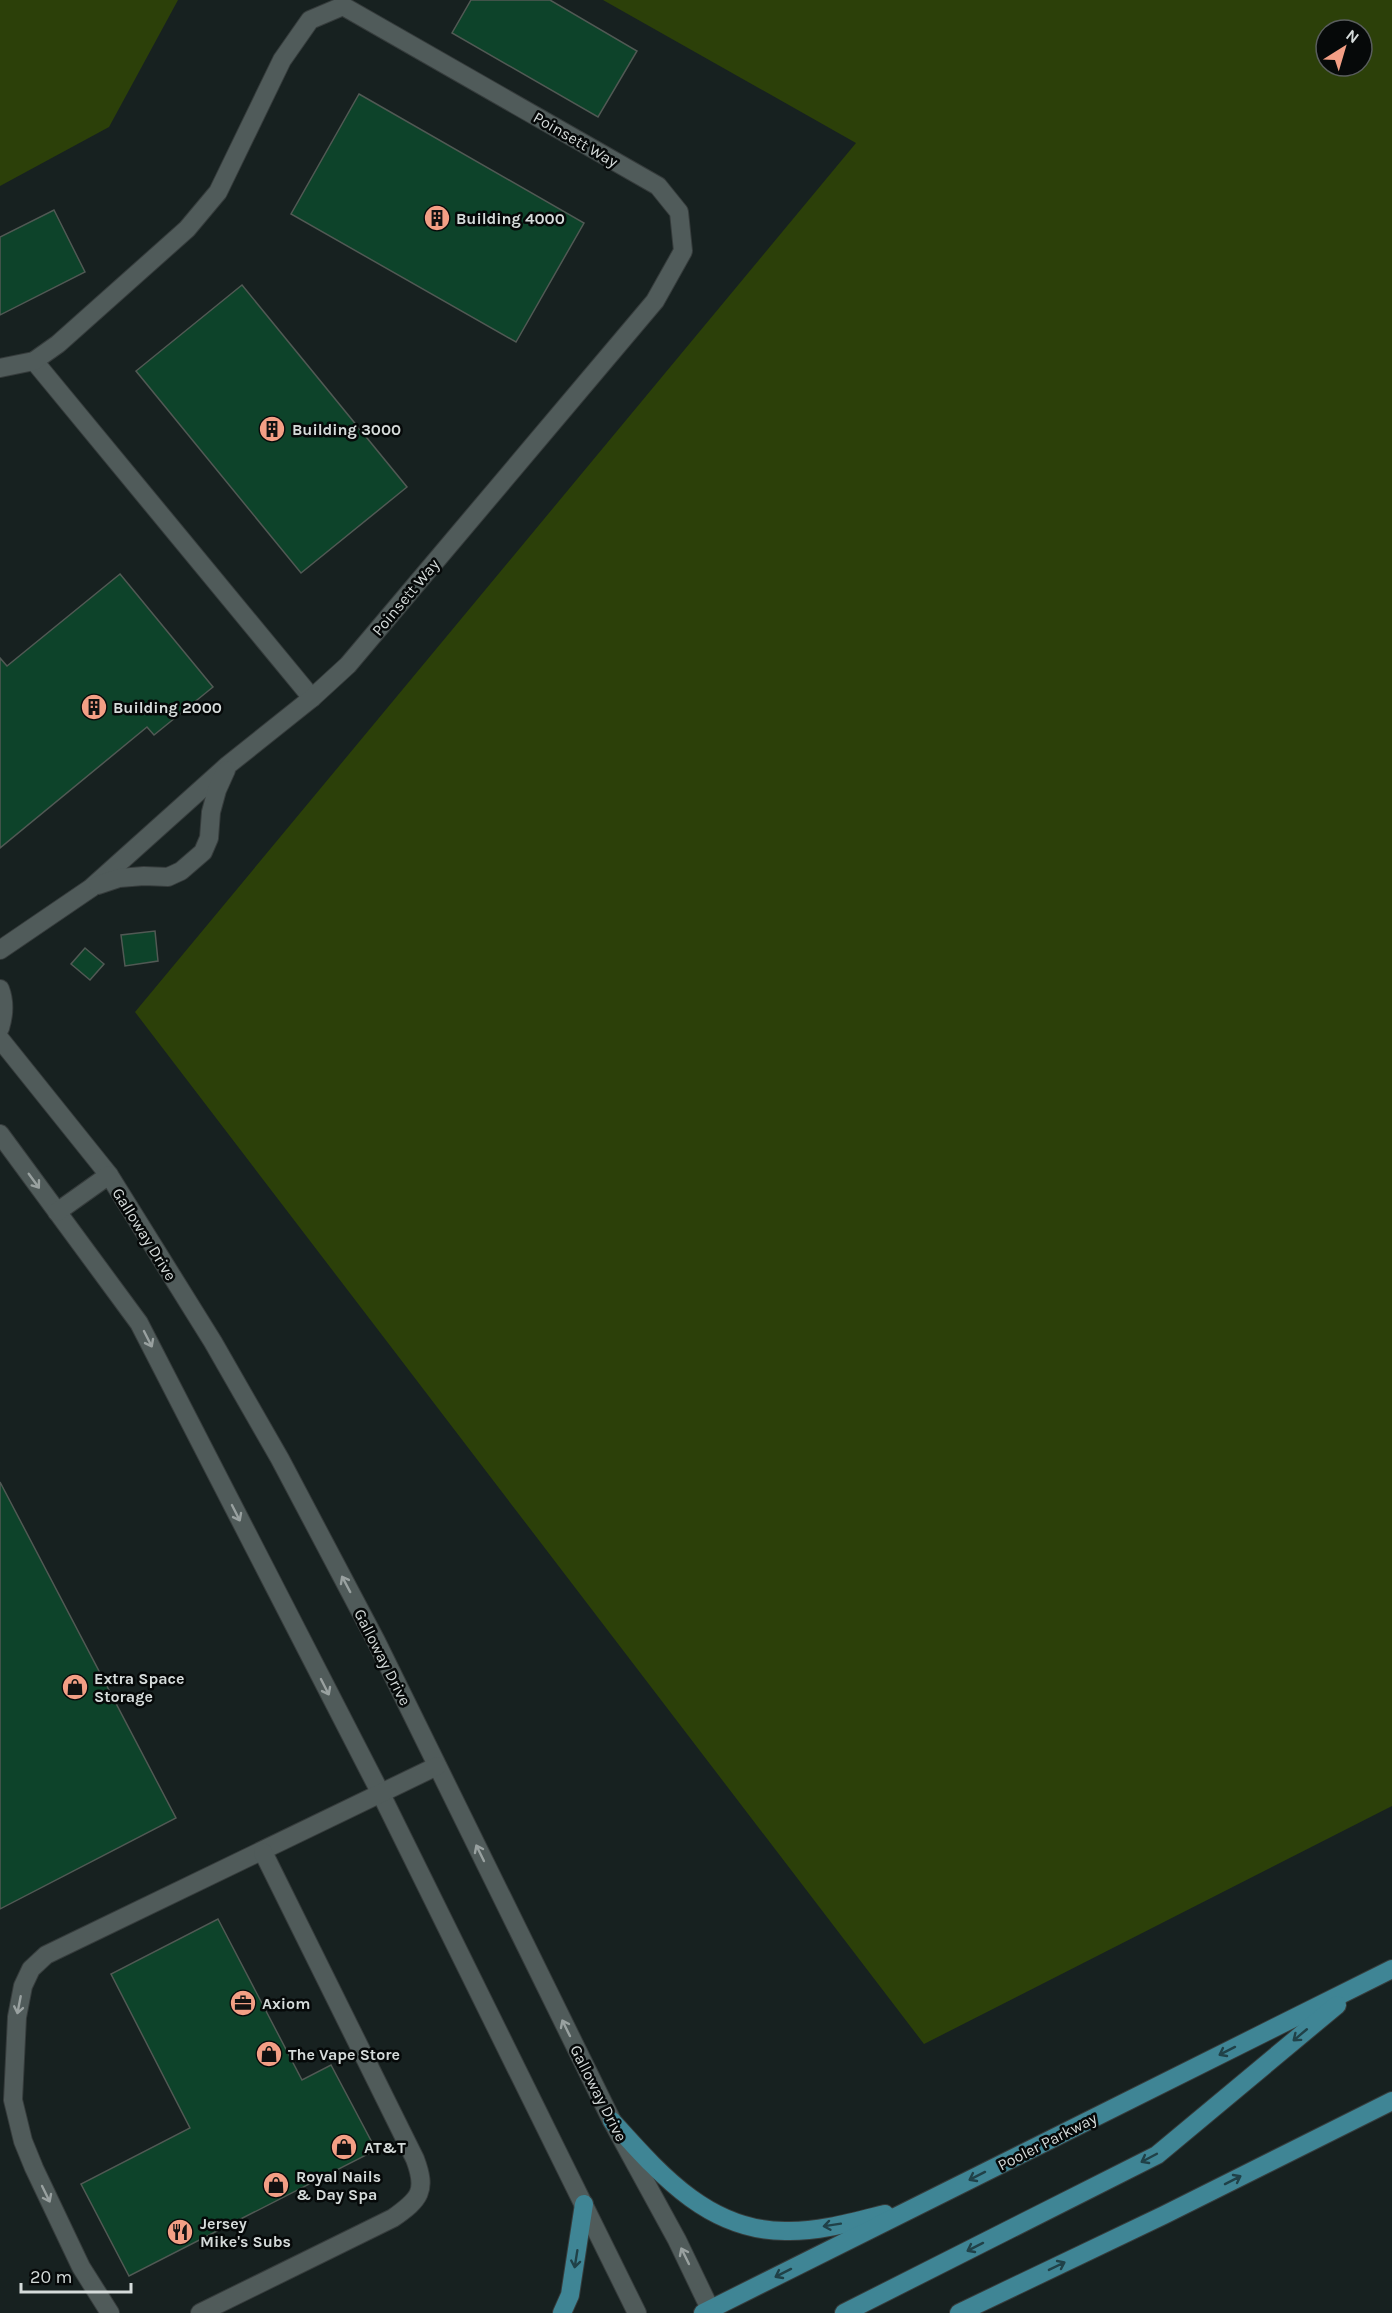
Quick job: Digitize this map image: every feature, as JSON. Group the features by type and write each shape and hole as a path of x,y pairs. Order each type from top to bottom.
{"main road":[{"name":"Pooler Parkway","path":"709,2312 910,2209 1392,1969"},
{"path":"844,2313 1157,2155 1361,1984"},
{"path":"959,2313 1164,2215 1392,2101"},
{"path":"612,2121 661,2175 702,2206 736,2224 784,2231 832,2226 910,2209"},
{"path":"562,2313 570,2295 584,2204"}],"street":[{"name":"Poinsett Way","path":"0,368 34,361 58,344 187,229 218,192 282,60 304,28 310,20 343,6 658,186 679,212 683,251 654,301 348,665 312,698 228,765 91,888 0,950"},
{"path":"34,361 312,698"},
{"path":"91,888 119,878 168,877 181,871 202,852 209,838 211,812 228,765"},
{"path":"0,989 4,1016 0,1028"},
{"name":"Galloway Drive","path":"0,1039 109,1175 213,1342 280,1459 376,1641 612,2121 677,2240 709,2312"},
{"path":"0,1134 139,1323 380,1792 637,2313"},
{"path":"57,1212 109,1175"},
{"path":"110,2313 81,2267 23,2141 14,2100 17,2017 23,1986 31,1969 46,1955 437,1766"},
{"path":"200,2313 393,2218 408,2208 422,2186 422,2176 415,2158 263,1852"}],"green space":[{"path":"0,0 178,0 109,127 0,186"},
{"path":"603,0 1392,0 1392,1806 924,2044 135,1012 856,143"}],"building":[{"path":"471,0 550,0 637,51 598,117 452,33"},
{"name":"Building 4000","path":"359,94 584,223 516,342 291,214"},
{"path":"54,210 85,272 0,315 0,237"},
{"name":"Building 3000","path":"242,285 407,487 301,573 136,371"},
{"name":"Building 2000","path":"120,574 213,687 154,735 147,727 0,848 0,658 7,666"},
{"path":"155,931 158,961 125,966 121,935"},
{"path":"85,948 104,964 90,980 71,964"},
{"path":"0,1482 176,1818 0,1909"},
{"path":"218,1919 302,2080 331,2065 376,2150 129,2276 81,2184 190,2128 111,1974"}],"place":[{"name":"Building 4000","path":"437,218"},
{"name":"Building 3000","path":"272,429"},
{"name":"Building 2000","path":"94,707"},
{"name":"Extra Space Storage","path":"75,1687"},
{"name":"Axiom","path":"243,2003"},
{"name":"The Vape Store","path":"269,2054"},
{"name":"AT&T","path":"344,2147"},
{"name":"Royal Nails & Day Spa","path":"276,2185"},
{"name":"Jersey Mike's Subs","path":"180,2232"}]}
